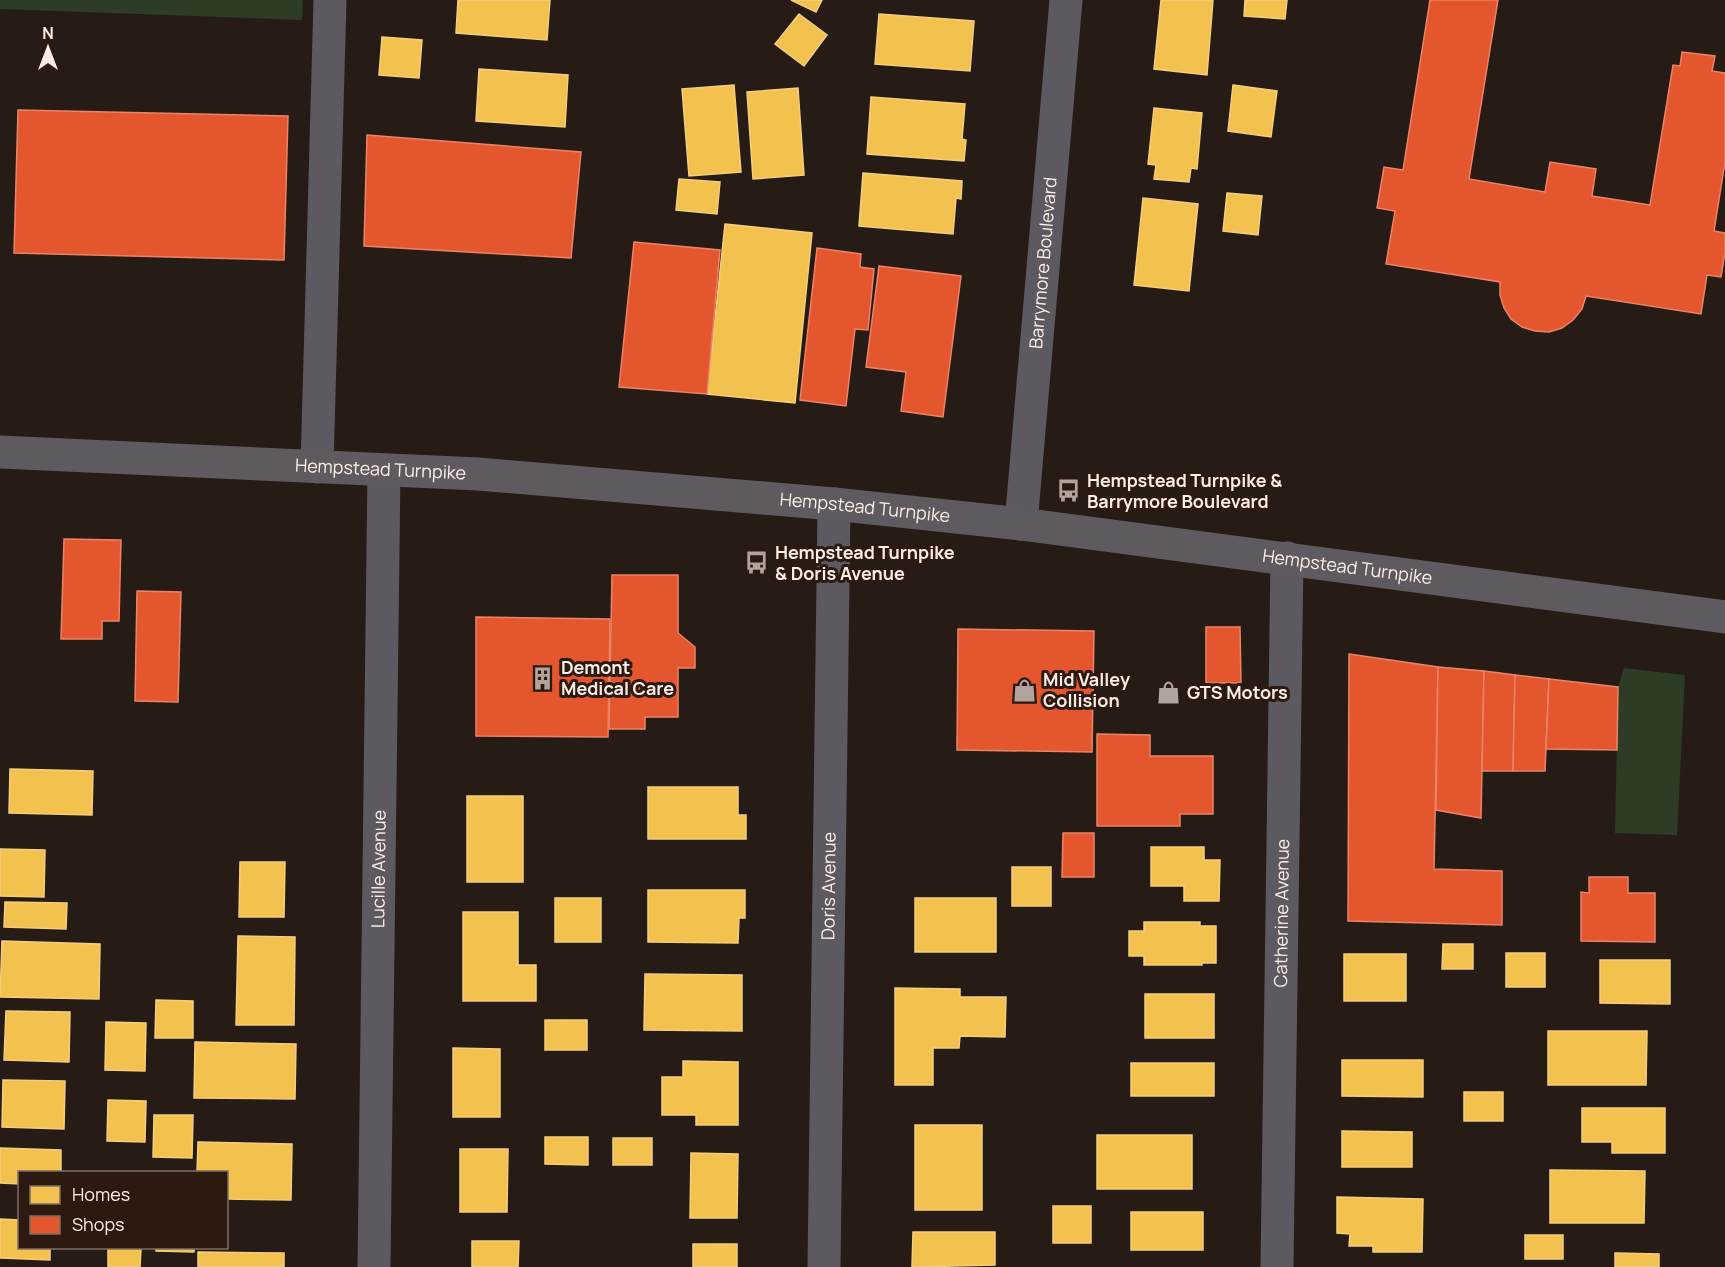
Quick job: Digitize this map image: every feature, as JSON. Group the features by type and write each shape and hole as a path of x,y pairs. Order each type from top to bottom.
{"main road":[{"name":"Hempstead Turnpike","path":"0,452 478,474 834,504 1021,524 1725,617"}],"street":[{"path":"317,467 330,0"},
{"name":"Barrymore Boulevard","path":"1021,524 1066,0"},
{"name":"Lucille Avenue","path":"375,1267 384,471"},
{"name":"Doris Avenue","path":"824,1267 834,504"},
{"name":"Catherine Avenue","path":"1277,1267 1287,558"}],"green space":[{"path":"0,0 303,0 302,20 0,9"},
{"path":"1624,668 1685,675 1677,835 1615,833 1618,687"}],"building: Homes":[{"path":"458,0 550,0 547,40 456,33"},
{"path":"791,0 822,0 816,12"},
{"path":"1161,0 1213,0 1207,75 1154,69"},
{"path":"1245,0 1287,0 1285,19 1244,16"},
{"path":"799,14 827,35 804,66 775,44"},
{"path":"879,14 974,21 970,71 875,64"},
{"path":"382,37 422,40 419,78 379,75"},
{"path":"479,69 568,75 565,127 476,121"},
{"path":"734,85 741,172 689,176 682,89"},
{"path":"1233,85 1277,91 1271,137 1228,131"},
{"path":"798,88 804,175 753,179 747,92"},
{"path":"871,97 965,104 962,139 966,140 964,161 867,154"},
{"path":"1154,108 1202,113 1197,169 1191,168 1189,182 1154,179 1156,165 1148,164"},
{"path":"863,173 962,181 961,199 956,198 953,234 859,226"},
{"path":"679,179 720,182 717,214 676,210"},
{"path":"1227,193 1262,196 1258,235 1223,231"},
{"path":"1143,198 1198,204 1189,291 1134,285"},
{"path":"725,224 812,233 795,403 707,394"},
{"path":"10,769 93,771 92,815 9,813"},
{"path":"648,787 738,787 738,815 746,815 746,839 648,839"},
{"path":"467,796 523,796 523,882 467,882"},
{"path":"1151,847 1204,847 1204,860 1220,860 1219,901 1184,901 1184,886 1151,886"},
{"path":"0,849 45,850 44,897 0,896"},
{"path":"240,862 285,862 284,917 239,917"},
{"path":"1012,867 1051,867 1051,906 1012,906"},
{"path":"648,890 745,890 745,918 739,918 738,943 648,942"},
{"path":"555,898 601,898 601,942 555,942"},
{"path":"915,898 996,898 996,952 915,952"},
{"path":"5,902 67,903 66,929 4,927"},
{"path":"463,912 518,912 518,965 536,965 536,1001 463,1001"},
{"path":"1144,922 1200,922 1200,926 1216,926 1216,963 1144,965 1144,956 1129,956 1129,931 1144,931"},
{"path":"238,936 295,937 294,1025 236,1025"},
{"path":"2,941 100,944 99,999 0,997"},
{"path":"1443,944 1473,944 1473,969 1442,969"},
{"path":"1506,953 1545,953 1545,987 1506,987"},
{"path":"1344,954 1406,954 1406,1001 1344,1001"},
{"path":"1600,960 1670,960 1670,1004 1600,1003"},
{"path":"645,974 742,975 742,1031 644,1030"},
{"path":"895,988 960,989 960,997 1006,997 1005,1037 960,1036 959,1048 933,1048 933,1085 895,1085"},
{"path":"1145,994 1214,994 1214,1038 1145,1038"},
{"path":"156,1000 193,1001 193,1038 155,1038"},
{"path":"6,1011 70,1012 69,1062 4,1060"},
{"path":"545,1020 587,1020 587,1050 545,1050"},
{"path":"106,1022 146,1023 145,1071 105,1070"},
{"path":"1548,1031 1647,1031 1646,1085 1548,1085"},
{"path":"195,1042 296,1044 295,1099 194,1098"},
{"path":"453,1048 500,1049 500,1117 453,1117"},
{"path":"1342,1060 1423,1060 1423,1097 1342,1096"},
{"path":"683,1061 738,1062 738,1125 696,1125 696,1115 662,1115 662,1077 683,1077"},
{"path":"1131,1063 1214,1063 1214,1096 1131,1096"},
{"path":"3,1080 65,1081 64,1129 2,1127"},
{"path":"1464,1092 1503,1092 1503,1121 1464,1121"},
{"path":"108,1100 146,1101 145,1142 107,1141"},
{"path":"1582,1108 1665,1108 1665,1153 1612,1153 1612,1142 1582,1142"},
{"path":"154,1115 193,1115 192,1158 153,1157"},
{"path":"915,1125 982,1125 982,1210 915,1210"},
{"path":"1342,1131 1412,1132 1412,1167 1342,1167"},
{"path":"1097,1135 1192,1135 1192,1189 1097,1189"},
{"path":"545,1137 588,1137 588,1165 545,1164"},
{"path":"613,1138 652,1138 652,1165 613,1165"},
{"path":"198,1142 292,1144 291,1200 228,1199 228,1171 197,1171"},
{"path":"0,1148 61,1150 61,1171 18,1171 18,1184 0,1183"},
{"path":"460,1149 508,1149 507,1212 460,1212"},
{"path":"691,1153 738,1154 737,1218 690,1218"},
{"path":"1550,1170 1645,1171 1644,1223 1550,1223"},
{"path":"1337,1197 1423,1199 1422,1252 1373,1252 1373,1246 1349,1246 1350,1234 1337,1233"},
{"path":"1053,1206 1091,1206 1091,1243 1053,1243"},
{"path":"1131,1212 1203,1212 1203,1250 1131,1250"},
{"path":"0,1219 18,1220 18,1249 50,1249 50,1260 0,1258"},
{"path":"913,1232 995,1232 995,1265 912,1267"},
{"path":"1525,1235 1563,1235 1563,1259 1525,1259"},
{"path":"472,1241 519,1241 518,1267 472,1267"},
{"path":"693,1244 737,1244 737,1267 693,1267"},
{"path":"108,1249 141,1249 140,1267 108,1267"},
{"path":"156,1249 194,1249 194,1252 156,1251"},
{"path":"198,1252 284,1253 284,1267 198,1267"},
{"path":"1615,1253 1659,1254 1659,1267 1615,1267"}],"building: Shops":[{"path":"1430,0 1498,0 1469,179 1545,192 1550,162 1596,169 1592,196 1650,205 1673,65 1680,66 1682,52 1715,56 1712,71 1725,73 1725,162 1714,231 1725,233 1725,252 1721,277 1707,275 1701,314 1586,296 1582,309 1562,328 1549,332 1535,331 1522,327 1511,319 1500,295 1500,282 1386,264 1395,211 1377,208 1384,167 1403,170"},
{"path":"18,110 288,116 284,260 14,253"},
{"path":"367,135 581,152 571,258 364,246"},
{"path":"634,242 720,250 707,394 619,387"},
{"path":"817,248 861,254 860,267 874,269 868,330 855,329 846,406 800,400"},
{"path":"879,266 961,276 943,417 901,411 906,372 866,367"},
{"path":"64,539 121,540 119,621 102,621 102,639 61,639"},
{"path":"612,575 678,575 678,633 695,647 695,668 678,668 678,717 645,717 645,729 609,729"},
{"path":"137,591 181,592 178,702 135,701"},
{"name":"Demont Medical Care","path":"476,617 610,619 608,737 476,736"},
{"path":"1206,627 1240,627 1241,683 1206,683"},
{"name":"Mid Valley Collision","path":"958,629 1094,631 1092,752 957,750"},
{"path":"1349,654 1438,667 1434,869 1502,871 1502,925 1348,921"},
{"path":"1438,667 1484,671 1481,818 1436,810"},
{"path":"1484,671 1515,675 1513,771 1482,771"},
{"path":"1515,675 1549,679 1545,771 1513,771"},
{"path":"1549,679 1618,687 1617,750 1546,749"},
{"path":"1097,734 1150,735 1150,756 1213,756 1213,814 1180,814 1180,826 1097,826"},
{"path":"1063,833 1094,833 1094,877 1062,877"},
{"path":"1589,877 1628,877 1628,893 1655,893 1655,942 1581,941 1581,892 1589,893"}],"place":[{"name":"Hempstead Turnpike & Barrymore Boulevard","path":"1069,491"},
{"name":"Hempstead Turnpike & Doris Avenue","path":"757,563"},
{"name":"Demont Medical Care","path":"543,678"},
{"name":"Mid Valley Collision","path":"1025,690"},
{"name":"GTS Motors","path":"1169,693"}]}
